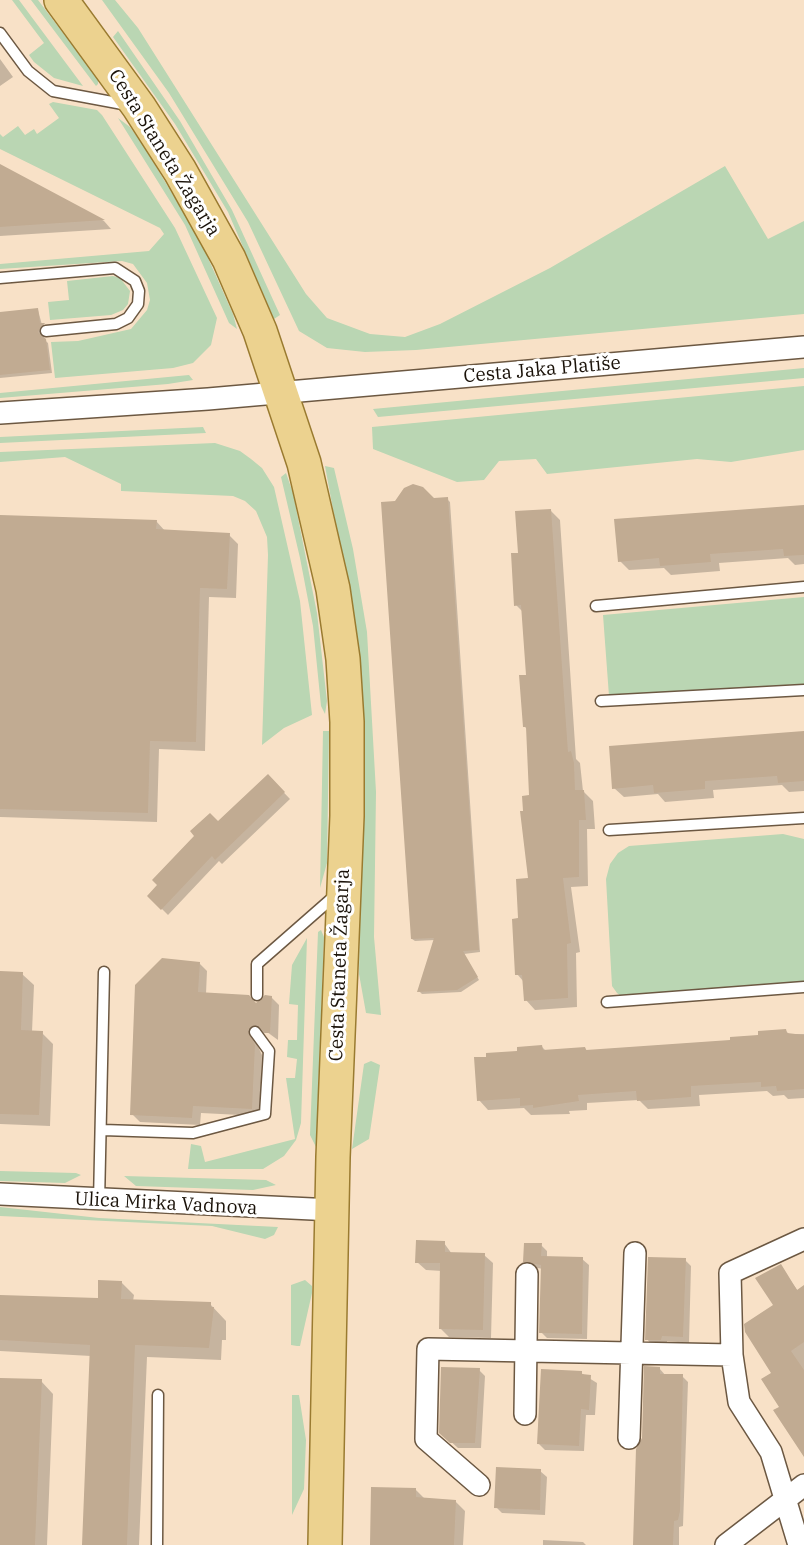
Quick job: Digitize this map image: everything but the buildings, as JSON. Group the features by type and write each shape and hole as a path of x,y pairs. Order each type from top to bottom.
{"main road":[{"name":"Cesta Staneta Žagarja","path":"61,0 139,107 180,171 229,259 260,331 307,476 333,589 342,659 347,762 333,1210 327,1539"}],"street":[{"name":"Cesta Jaka Platiše","path":"280,393 804,347"},
{"path":"0,413 280,393"},
{"name":"Ulica Mirka Vadnova","path":"0,1194 99,1202 333,1210"},
{"path":"799,1545 771,1452 739,1402 732,1355 730,1273 804,1239"},
{"path":"629,1438 635,1253"},
{"path":"525,1414 527,1274"},
{"path":"479,1485 426,1439 428,1349 732,1355"},
{"path":"726,1545 804,1485"}],"lane":[{"path":"0,33 28,71 53,91 139,107"},
{"path":"0,278 115,268 126,272 139,291 138,303 128,318 116,324 46,331"},
{"path":"596,606 804,587"},
{"path":"601,701 804,690"},
{"path":"609,830 804,818"},
{"path":"257,995 257,964 343,889"},
{"path":"99,1202 103,1130 104,972"},
{"path":"607,1002 804,987"},
{"path":"103,1130 193,1133 265,1114 269,1051 255,1032"},
{"path":"157,1545 158,1395"}],"green space":[{"path":"12,0 19,0 83,86 54,78 34,62 29,55 44,43"},
{"path":"31,0 38,0 98,79 96,86"},
{"path":"102,0 115,0 138,28 306,294 327,318 370,334 405,337 440,324 550,268 725,166 768,239 804,221 804,314 416,350 365,352 327,348 299,331 248,222 169,93"},
{"path":"118,31 180,121 232,210 280,315 274,319 228,212 175,124 113,37"},
{"path":"53,102 97,110 102,115 175,228 217,318 211,345 193,363 173,368 55,378 51,342 78,341 131,329 147,310 150,300 147,283 133,264 122,261 0,269 0,264 149,251 164,234 160,228 0,149 0,134 3,137 18,126 25,135 34,129 37,134 59,118 49,104"},
{"path":"118,118 130,127 143,145 200,240 237,329 229,323 185,225"},
{"path":"113,276 120,278 130,291 128,304 123,310 111,315 50,320 48,302 69,300 67,281"},
{"path":"804,368 804,378 378,417 373,409"},
{"path":"189,375 193,380 0,398 0,393"},
{"path":"804,386 804,450 731,462 697,459 547,474 536,459 499,461 484,480 457,482 373,449 372,427"},
{"path":"203,427 206,433 0,443 0,437"},
{"path":"215,443 240,451 251,459 262,468 274,487 300,601 312,715 284,728 262,745 268,555 267,537 256,511 245,501 233,496 121,491 121,484 65,457 0,462 0,452"},
{"path":"325,466 334,468 353,549 367,632 376,792 374,937 381,1015 366,1013 359,974 363,720 356,634"},
{"path":"286,473 293,493 317,613 327,701 325,714 321,706 313,626 281,477"},
{"path":"804,597 804,684 609,696 603,615"},
{"path":"323,731 329,731 327,863 320,888"},
{"path":"783,834 804,839 804,984 621,996 617,993 612,986 606,879 610,864 618,853 629,846"},
{"path":"321,930 324,937 316,1147 310,1135 318,932"},
{"path":"307,938 301,1123 296,1140 284,1156 263,1169 188,1169 191,1144 201,1146 205,1162 295,1139 286,1078 295,1078 297,1059 287,1057 288,1040 297,1040 298,1005 289,1004 292,965"},
{"path":"371,1061 380,1065 369,1139 352,1149 364,1064"},
{"path":"0,1171 81,1175 65,1183 0,1181"},
{"path":"124,1176 266,1180 276,1185 253,1190 136,1186"},
{"path":"0,1207 99,1218 278,1227 274,1235 265,1239 212,1226 0,1216"},
{"path":"305,1280 312,1286 312,1293 300,1346 291,1345 291,1285"},
{"path":"292,1395 299,1395 306,1440 304,1489 292,1515"}]}
